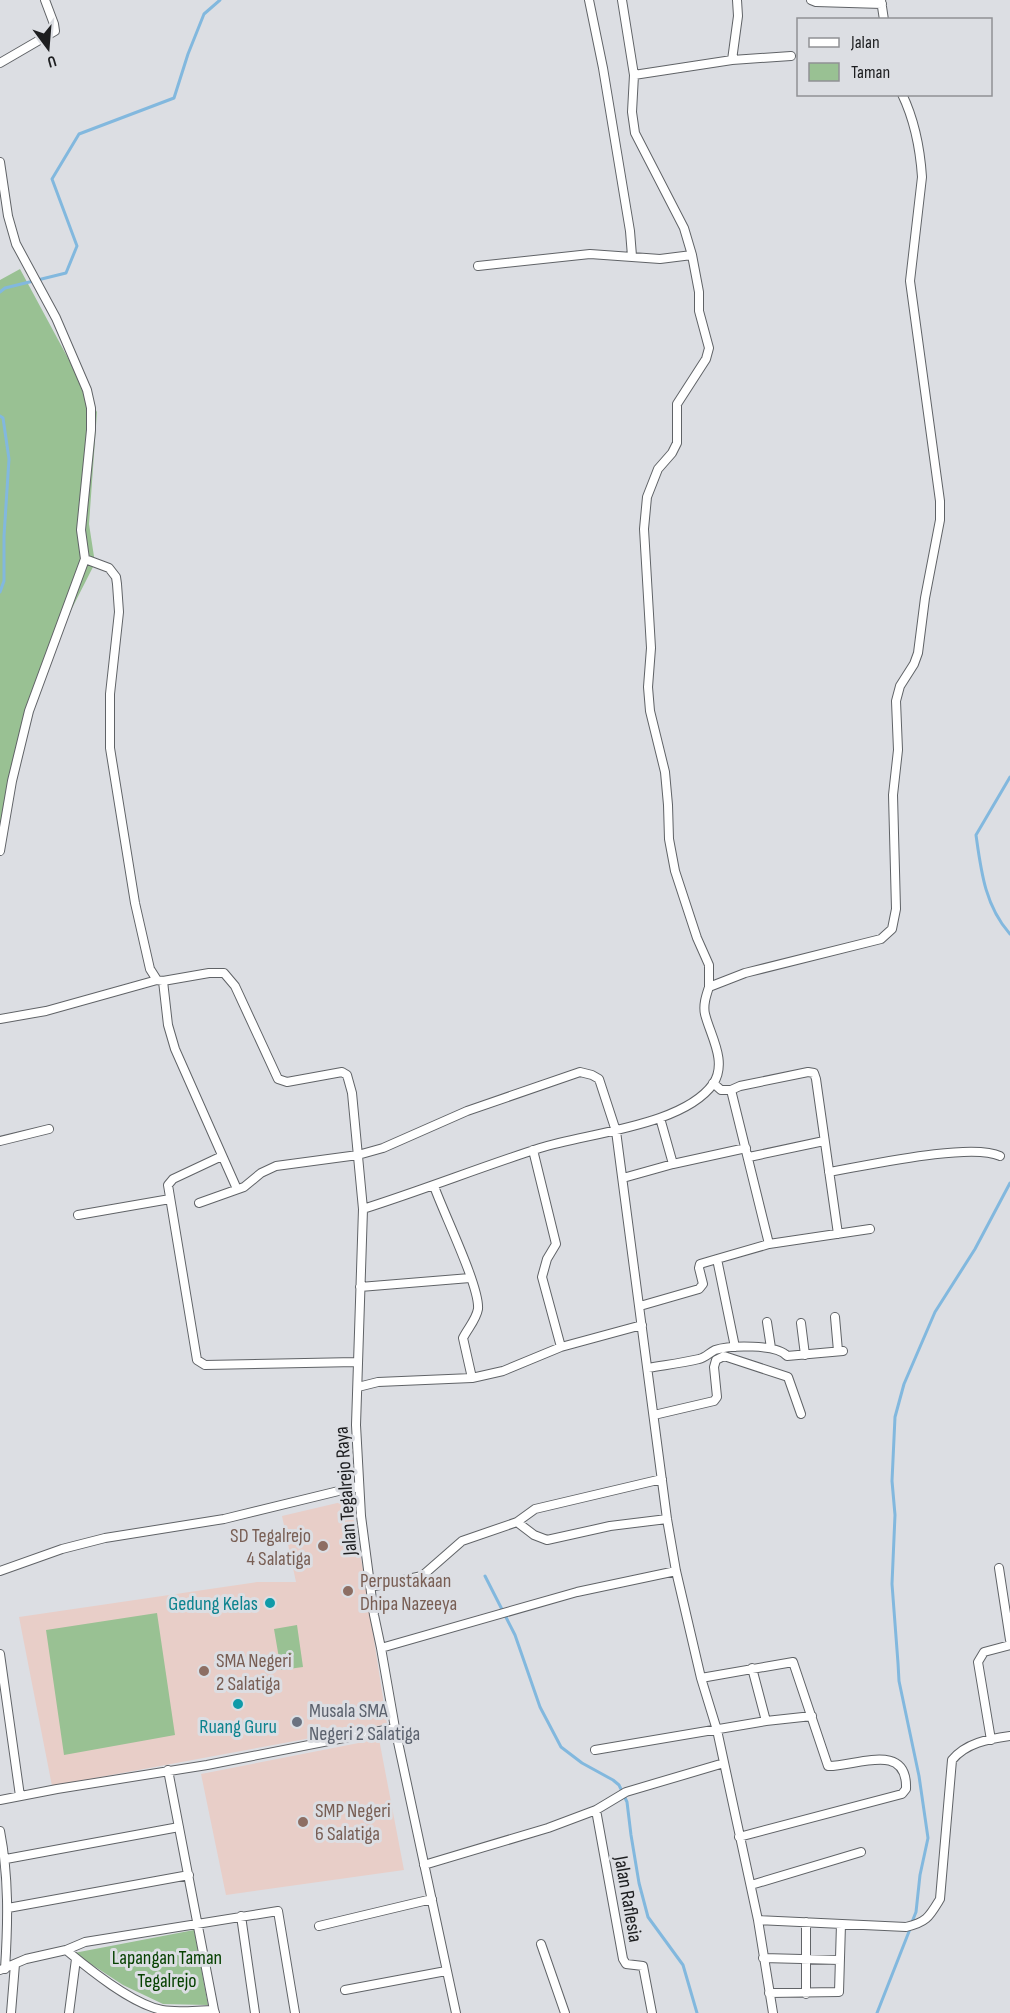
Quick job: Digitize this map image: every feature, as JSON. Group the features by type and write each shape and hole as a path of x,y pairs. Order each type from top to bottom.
{"street":[{"path":"0,63 55,31 45,0"},
{"path":"589,0 603,68 630,231 632,256"},
{"path":"363,1209 555,1143 616,1131 660,1118 697,1100 713,1083 717,1072 716,1045 704,1012 709,987 709,966 693,927 675,871 669,839 665,772 650,711 648,687 651,648 644,529 647,497 658,469 672,453 677,442 677,404 706,360 709,348 699,311 699,292 692,255 684,228 635,133 632,112 634,75 622,0"},
{"path":"732,60 738,15 737,0"},
{"path":"811,0 816,2 882,2 885,18"},
{"path":"634,75 732,60 791,56"},
{"path":"709,987 745,973 881,939 892,929 895,920 893,795 898,750 896,701 900,686 918,653 925,598 940,520 940,501 910,282 921,161 917,133 903,96"},
{"path":"0,162 11,229 16,244 56,318 80,370 91,408 91,430 81,520 85,559 30,711 12,781 0,851"},
{"path":"478,266 590,254 660,259 692,255"},
{"path":"85,559 109,568 116,577 119,612 110,694 110,748 135,903 150,969 160,981 168,1026 175,1049 237,1189"},
{"name":"Jalan Tegalrejo Raya","path":"160,981 209,973 224,973 235,986 279,1079 287,1082 338,1071 346,1073 352,1093 363,1209 356,1362 358,1486 374,1615 395,1728 456,2013"},
{"path":"0,1019 46,1011 160,981"},
{"path":"199,1203 244,1188 261,1173 276,1166 358,1155 384,1148 467,1111 580,1072 599,1079 616,1131 667,1519 676,1571 701,1678 717,1730 758,1920 773,2013"},
{"path":"713,1083 721,1089 731,1090 740,1086 808,1072 814,1073 838,1234"},
{"path":"731,1090 769,1244"},
{"path":"660,1118 673,1164"},
{"path":"0,1141 49,1129"},
{"path":"623,1178 673,1164 824,1141"},
{"path":"533,1150 556,1244 547,1259 542,1276 561,1347"},
{"path":"829,1172 950,1152 987,1151 1000,1156"},
{"path":"222,1156 170,1182 170,1199 196,1357 202,1365 356,1362"},
{"path":"434,1186 470,1278 478,1306 476,1318 463,1338 472,1378"},
{"path":"78,1215 170,1199"},
{"path":"640,1306 699,1290 703,1284 700,1264 769,1244 870,1229"},
{"path":"717,1259 735,1347"},
{"path":"360,1287 470,1278"},
{"path":"648,1368 702,1359 715,1350 735,1347 771,1348 787,1356 840,1351 835,1317"},
{"path":"767,1322 771,1348"},
{"path":"801,1323 805,1354"},
{"path":"358,1387 378,1382 472,1378 502,1371 561,1347 642,1325"},
{"path":"654,1415 714,1401 717,1397 714,1367 716,1360 724,1356 788,1377 801,1414"},
{"path":"370,1587 422,1576 462,1541 517,1522 535,1509 662,1479"},
{"path":"0,1571 62,1549 105,1538 224,1519 358,1486"},
{"path":"517,1522 534,1535 547,1540 610,1526 667,1519"},
{"path":"999,1568 1010,1640"},
{"path":"381,1648 578,1592 676,1571"},
{"path":"991,1740 978,1662 984,1652 1010,1645"},
{"path":"0,1654 20,1796"},
{"path":"701,1678 752,1668 795,1663 828,1766 882,1759 892,1761 904,1774 906,1789 902,1794 739,1837"},
{"path":"752,1668 766,1721"},
{"path":"596,1750 766,1721 812,1716"},
{"path":"0,1800 168,1770 207,1766 395,1728"},
{"path":"758,1920 906,1927 923,1923 930,1916 939,1899 952,1760 960,1750 1010,1736"},
{"path":"424,1865 548,1828 596,1810 623,1794 724,1763"},
{"path":"66,1950 113,1986 162,2012 215,2012 168,1770"},
{"name":"Jalan Raflesia","path":"596,1810 623,1959 626,1964 643,1966 652,2013"},
{"path":"6,1859 179,1827"},
{"path":"0,1831 6,1859 9,1908 3,1970"},
{"path":"751,1885 861,1852"},
{"path":"9,1908 189,1875"},
{"path":"319,1926 432,1899"},
{"path":"3,1970 26,1959 66,1950 85,1942 276,1911 295,2013"},
{"path":"241,1916 255,2013"},
{"path":"806,1994 807,1922"},
{"path":"769,1993 839,1992 841,1924"},
{"path":"541,1944 565,2013"},
{"path":"763,1958 840,1960"},
{"path":"69,2013 76,1959"},
{"path":"11,2013 15,1964"},
{"path":"345,1990 446,1971"}],"shaded area":[{"name":"SMA Negeri 2 Salatiga","path":"350,1500 387,1724 52,1786 19,1617 257,1582 296,1582 282,1516"},
{"name":"SMP Negeri 6 Salatiga","path":"379,1739 404,1870 226,1895 201,1774"}],"green space":[{"path":"20,269 97,412 89,524 95,563 63,626 31,713 0,854 0,280"},
{"path":"157,1613 175,1735 64,1755 46,1630"},
{"path":"297,1625 303,1667 281,1670 274,1629"},
{"name":"Lapangan Taman Tegalrejo","path":"194,1930 208,2005 163,2004 123,1985 74,1953"}],"waterway":[{"path":"0,292 5,288 66,273 77,246 52,179 79,134 174,98 204,14 220,0"},
{"path":"0,416 3,418 9,459 4,536 4,581 0,592"},
{"path":"1010,777 976,835 985,888 995,912 1010,934"},
{"path":"912,1922 916,1912 920,1875 928,1838 919,1776 899,1681 892,1584 895,1515 892,1481 895,1417 904,1384 935,1312 975,1249 1010,1183"},
{"path":"485,1576 515,1635 540,1707 561,1747 582,1763 619,1785 627,1802 639,1883 648,1917 683,1965 697,2013"},
{"path":"877,2013 910,1929"}],"place":[{"name":"SD Tegalrejo 4 Salatiga","path":"323,1546"},
{"name":"Perpustakaan Dhipa Nazeeya","path":"348,1591"},
{"name":"Gedung Kelas","path":"270,1603"},
{"name":"SMA Negeri 2 Salatiga","path":"204,1671"},
{"name":"Ruang Guru","path":"238,1704"},
{"name":"Musala SMA Negeri 2 Salatiga","path":"297,1722"},
{"name":"SMP Negeri 6 Salatiga","path":"303,1822"}]}
